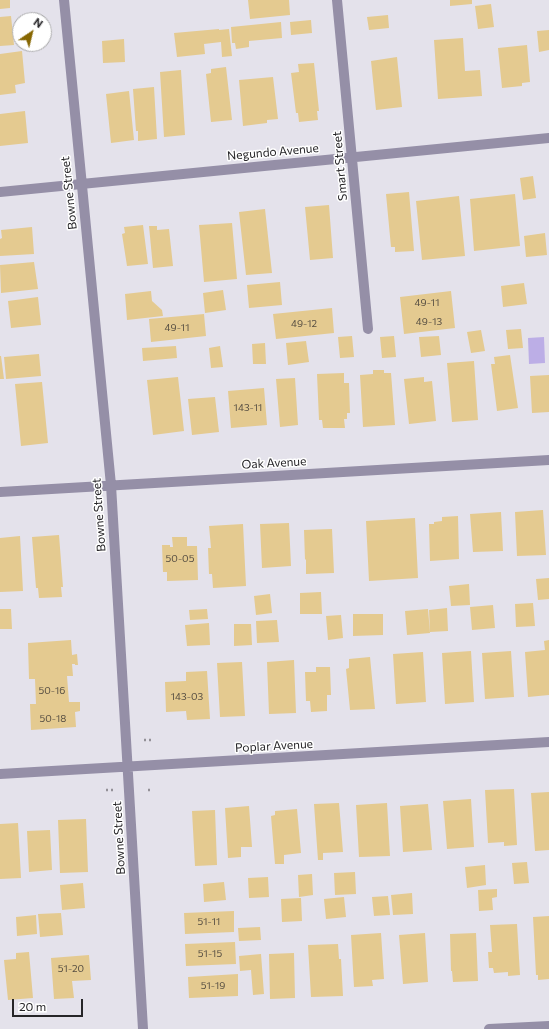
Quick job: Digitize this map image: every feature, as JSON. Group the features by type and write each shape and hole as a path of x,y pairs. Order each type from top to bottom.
{"street":[{"name":"Bowne Street","path":"64,0 111,485 143,1029"},
{"name":"Smart Street","path":"337,0 368,329"},
{"name":"Negundo Avenue","path":"0,192 549,138"},
{"name":"Oak Avenue","path":"0,492 549,460"},
{"name":"Poplar Avenue","path":"0,774 549,742"},
{"path":"489,1029 549,1026"}],"path":[{"path":"144,740 152,740"},
{"path":"148,790 153,790"}],"shaded area":[{"path":"544,337 545,363 529,364 528,338"}],"building":[{"path":"0,0 10,0 10,8 0,9"},
{"path":"248,0 289,0 290,15 250,19"},
{"path":"450,0 472,0 472,4 450,6"},
{"path":"491,4 494,27 478,29 475,6"},
{"path":"388,15 389,28 369,30 367,17"},
{"path":"11,16 12,45 0,46 0,17"},
{"path":"311,20 312,33 291,35 290,22"},
{"path":"281,22 282,38 249,41 249,47 236,49 235,43 232,43 231,27"},
{"path":"229,29 232,56 222,57 221,42 204,44 205,54 177,57 174,33"},
{"path":"549,30 549,50 539,52 537,31"},
{"path":"463,38 465,71 480,70 482,96 438,99 434,40"},
{"path":"124,39 125,62 103,63 102,41"},
{"path":"527,45 530,82 522,83 522,86 502,88 498,48"},
{"path":"22,52 25,83 15,85 16,93 0,95 0,54"},
{"path":"397,57 402,107 376,110 371,61"},
{"path":"314,63 319,111 317,111 318,120 299,122 298,113 296,113 291,73 299,72 298,64"},
{"path":"226,67 232,120 211,122 206,74 211,73 211,69"},
{"path":"181,70 185,135 164,137 160,72"},
{"path":"273,77 278,119 267,120 267,123 243,126 239,80"},
{"path":"154,87 157,139 138,141 133,89"},
{"path":"129,91 134,140 111,143 106,94"},
{"path":"25,111 28,143 0,146 0,114"},
{"path":"533,176 536,198 523,200 520,178"},
{"path":"409,192 414,251 395,252 395,247 391,247 386,194"},
{"path":"515,194 520,246 474,251 470,199"},
{"path":"459,196 465,256 422,260 416,201"},
{"path":"329,205 333,258 310,260 305,207"},
{"path":"265,209 272,273 246,275 239,212"},
{"path":"232,223 237,279 204,282 199,225"},
{"path":"143,225 148,264 127,266 122,234 125,233 124,227"},
{"path":"149,226 157,226 157,230 169,229 173,266 153,268"},
{"path":"32,227 34,254 0,256 0,239 2,238 1,230"},
{"path":"545,233 547,255 526,257 524,236"},
{"path":"34,262 38,289 1,293 0,265"},
{"path":"280,282 282,305 249,308 247,285"},
{"path":"524,283 527,304 503,307 501,286"},
{"path":"223,290 226,310 205,313 203,293"},
{"path":"151,291 152,301 162,310 163,316 127,320 125,294"},
{"path":"451,291 455,328 404,334 400,297"},
{"path":"38,297 41,325 11,328 8,301"},
{"path":"332,308 334,333 276,339 273,314"},
{"path":"204,314 206,336 151,342 149,319"},
{"path":"521,329 523,348 508,349 506,330"},
{"path":"481,330 485,351 471,353 467,332"},
{"path":"352,336 354,357 340,358 338,337"},
{"path":"394,336 396,357 382,358 380,337"},
{"path":"439,336 441,355 421,357 419,337"},
{"path":"306,341 309,362 288,365 286,343"},
{"path":"265,343 266,364 253,364 252,344"},
{"path":"176,346 177,358 143,361 142,348"},
{"path":"220,346 223,367 211,368 209,348"},
{"path":"39,354 41,376 6,379 4,357"},
{"path":"510,355 518,408 497,411 491,364 495,364 494,357"},
{"path":"1,356 4,379 0,379"},
{"path":"474,361 478,420 452,422 447,363"},
{"path":"373,370 384,370 384,373 391,373 395,425 363,427 360,375 373,374"},
{"path":"344,373 344,383 349,383 350,413 347,413 347,419 344,419 345,428 323,428 322,420 319,420 317,374"},
{"path":"549,375 549,412 532,413 530,376"},
{"path":"178,377 184,431 153,435 147,380"},
{"path":"424,377 424,382 432,381 436,421 409,424 404,379"},
{"path":"295,378 298,425 280,427 276,379"},
{"path":"42,382 48,443 21,446 15,384"},
{"path":"264,388 267,425 231,428 228,391"},
{"path":"215,397 219,432 192,435 188,399"},
{"path":"543,510 546,555 517,556 515,512"},
{"path":"501,512 503,551 473,552 470,514"},
{"path":"458,516 459,559 430,561 429,524 442,521 442,517"},
{"path":"415,518 418,578 369,581 366,521"},
{"path":"289,523 291,566 262,568 260,524"},
{"path":"243,524 246,586 213,588 212,574 209,574 208,548 211,548 209,526"},
{"path":"332,529 334,573 306,574 304,530"},
{"path":"59,535 63,587 61,587 62,597 39,598 38,588 36,588 32,537"},
{"path":"20,536 23,591 0,592 0,538"},
{"path":"172,537 187,537 187,546 197,546 198,580 167,581 167,572 163,572 162,545 170,545 170,547 173,547"},
{"path":"549,578 549,599 538,600 536,579"},
{"path":"469,584 470,605 451,606 449,586"},
{"path":"321,592 322,614 300,614 300,593"},
{"path":"270,594 272,613 256,615 254,596"},
{"path":"533,603 535,626 516,627 515,604"},
{"path":"493,605 495,628 472,630 470,607"},
{"path":"447,608 448,631 430,632 429,610"},
{"path":"0,609 11,609 12,629 0,629"},
{"path":"207,609 208,619 190,620 189,610"},
{"path":"428,609 430,633 407,635 405,611"},
{"path":"353,614 383,614 383,635 353,636"},
{"path":"341,615 343,638 328,640 326,616"},
{"path":"277,620 279,642 257,643 256,621"},
{"path":"209,623 210,645 187,646 185,625"},
{"path":"234,624 251,624 252,645 234,646"},
{"path":"71,640 72,655 77,654 78,665 72,664 73,676 67,676 69,702 80,702 80,711 75,712 76,727 31,730 30,704 36,704 35,679 29,679 28,643"},
{"path":"549,640 549,695 528,697 525,652 545,650 544,641"},
{"path":"471,651 474,702 445,704 442,653"},
{"path":"511,651 514,697 485,699 482,653"},
{"path":"423,652 426,702 396,704 393,654"},
{"path":"370,657 375,709 350,710 346,669 349,668 349,659"},
{"path":"294,660 296,713 269,714 267,662"},
{"path":"242,662 245,716 220,717 217,663"},
{"path":"316,667 330,667 331,695 327,695 327,711 311,712 310,701 306,701 305,672 316,672"},
{"path":"207,671 210,719 187,720 186,711 166,712 165,682 186,681 186,672"},
{"path":"514,789 517,845 504,846 504,842 488,843 485,790"},
{"path":"549,792 549,850 535,851 531,793"},
{"path":"471,799 474,847 447,849 443,801"},
{"path":"339,803 343,852 323,853 323,860 318,860 314,804"},
{"path":"387,803 390,856 359,857 356,805"},
{"path":"428,804 432,850 403,852 400,806"},
{"path":"249,806 252,847 241,847 241,857 228,858 225,808"},
{"path":"297,809 301,853 284,855 284,864 275,864 271,816 275,815 275,811"},
{"path":"215,810 217,865 195,866 192,811"},
{"path":"86,819 88,872 60,873 58,820"},
{"path":"18,823 21,878 0,879 0,824"},
{"path":"50,830 52,870 29,872 27,831"},
{"path":"527,862 529,883 514,884 512,863"},
{"path":"485,865 486,885 467,888 465,867"},
{"path":"355,872 356,894 335,895 334,873"},
{"path":"312,874 313,895 299,897 298,875"},
{"path":"268,877 269,897 249,898 248,878"},
{"path":"224,882 226,900 204,902 203,884"},
{"path":"83,883 85,908 62,910 60,885"},
{"path":"497,889 497,897 492,898 493,910 479,911 478,890"},
{"path":"412,893 413,914 393,915 391,895"},
{"path":"388,896 390,915 374,916 372,897"},
{"path":"344,897 346,917 326,919 324,899"},
{"path":"301,898 302,921 282,922 281,899"},
{"path":"234,911 234,932 185,934 184,913"},
{"path":"61,913 63,935 40,937 38,914"},
{"path":"36,915 37,934 17,936 16,917"},
{"path":"549,916 549,979 538,980 538,975 536,975 533,917"},
{"path":"517,924 520,975 508,976 508,972 494,973 493,968 489,968 488,952 492,952 490,925"},
{"path":"260,927 261,940 239,941 238,928"},
{"path":"381,933 384,979 372,980 373,986 354,987 351,935"},
{"path":"425,933 428,982 403,984 399,935"},
{"path":"476,933 478,981 453,982 451,971 450,934"},
{"path":"235,942 236,964 186,966 185,944"},
{"path":"338,944 339,959 341,959 343,996 311,997 308,945"},
{"path":"29,952 33,998 8,1000 4,960 16,959 16,953"},
{"path":"294,953 295,998 270,999 269,954"},
{"path":"261,954 264,994 253,995 251,970 240,971 239,956"},
{"path":"89,955 91,980 72,981 74,998 54,999 51,958"},
{"path":"238,974 238,996 189,998 188,977"}]}
